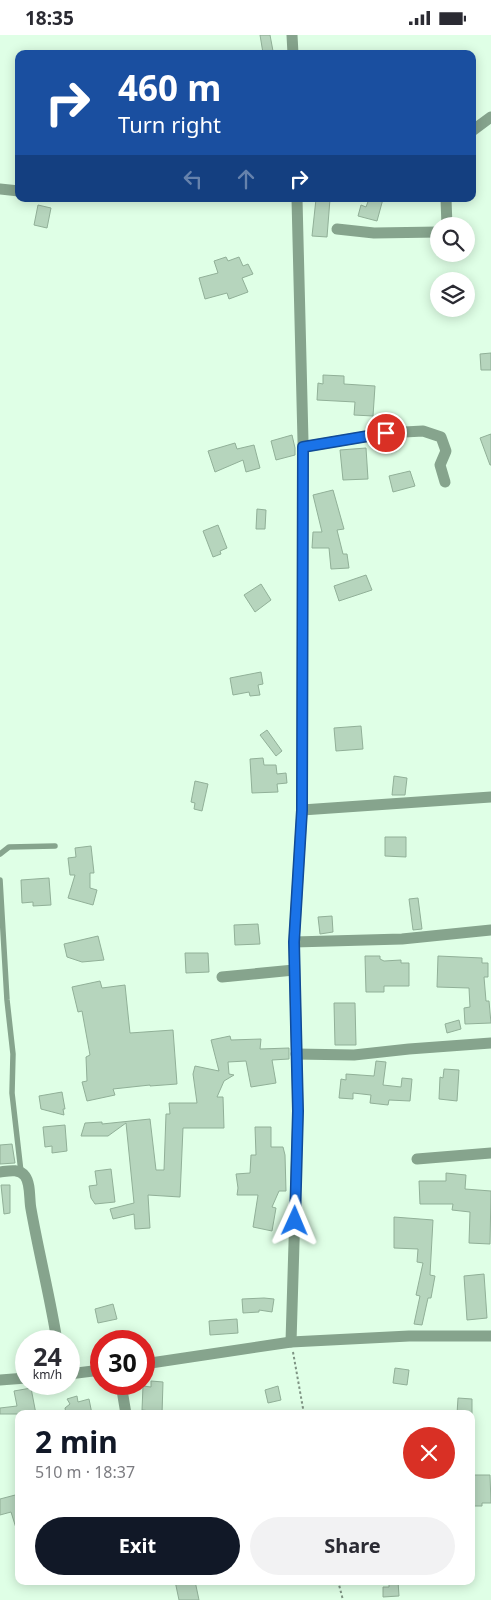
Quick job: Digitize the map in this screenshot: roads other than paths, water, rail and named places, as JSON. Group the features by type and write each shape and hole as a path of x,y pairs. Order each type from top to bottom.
{"street":[{"path":"292,35 293,50"},
{"path":"476,128 491,117"},
{"path":"0,189 15,191"},
{"path":"292,1342 297,1121 294,942 302,810 303,447 297,202"},
{"path":"446,202 447,217"},
{"path":"338,229 374,233 430,231"},
{"path":"303,447 386,433 423,431 441,437 446,451 440,465 445,482"},
{"path":"302,810 348,805 491,797"},
{"path":"294,942 402,939 491,930"},
{"path":"222,977 294,970"},
{"path":"296,1054 354,1055 491,1043"},
{"path":"418,1159 491,1153"},
{"path":"0,1172 14,1170 21,1172 27,1181 55,1330"},
{"path":"155,1362 292,1342 409,1336 491,1336"},
{"path":"0,1379 15,1378"},
{"path":"123,1395 125,1410"}],"lane":[{"path":"0,854 9,847 55,846"},
{"path":"0,880 7,1000 13,1054 12,1093 21,1172"}]}
